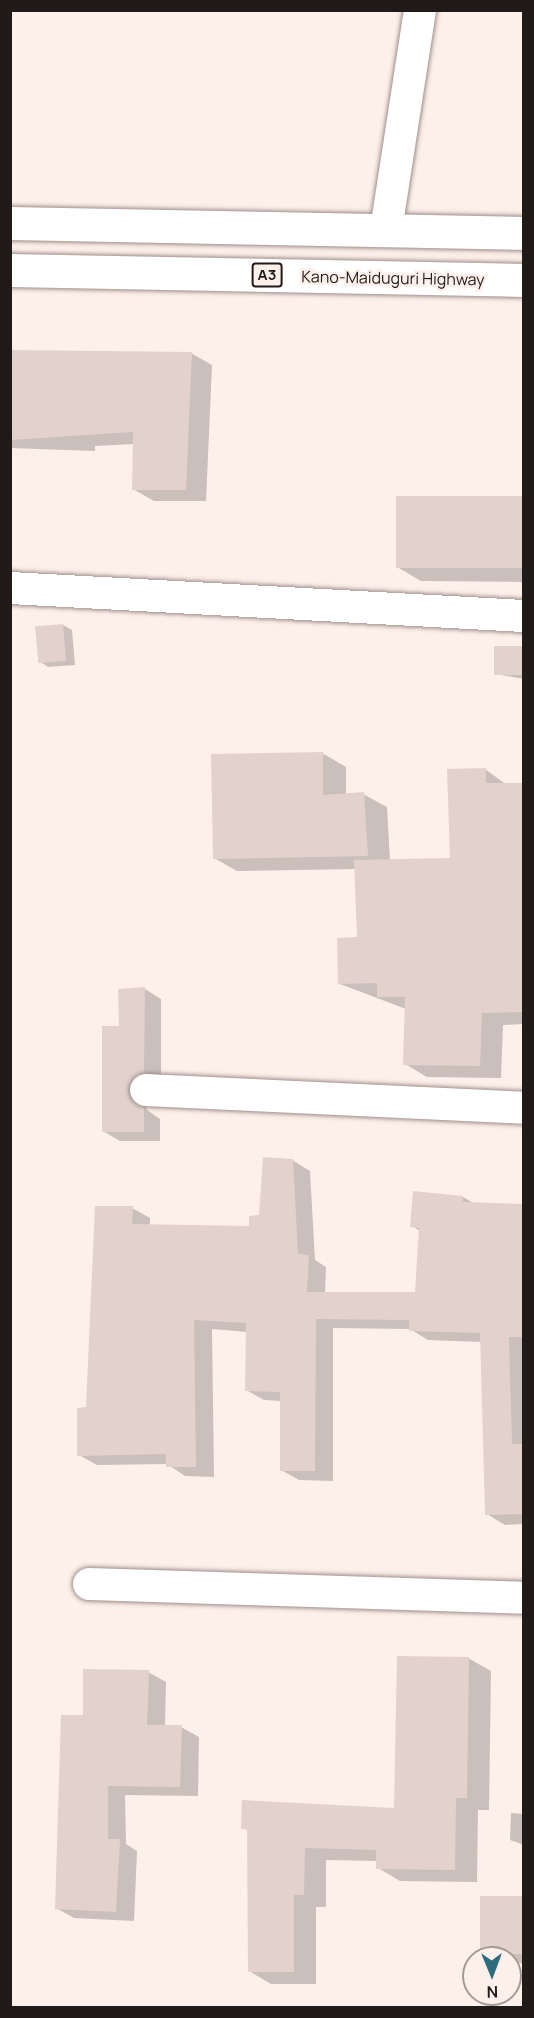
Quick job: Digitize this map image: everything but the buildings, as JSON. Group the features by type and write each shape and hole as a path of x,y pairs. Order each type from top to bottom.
{"highway":[{"path":"10,223 524,233"},
{"name":"Kano-Maiduguri Highway","path":"10,270 524,280"}],"street":[{"path":"386,230 420,10"},
{"path":"10,588 524,616"},
{"path":"146,1090 524,1108"},
{"path":"89,1584 524,1598"}]}
